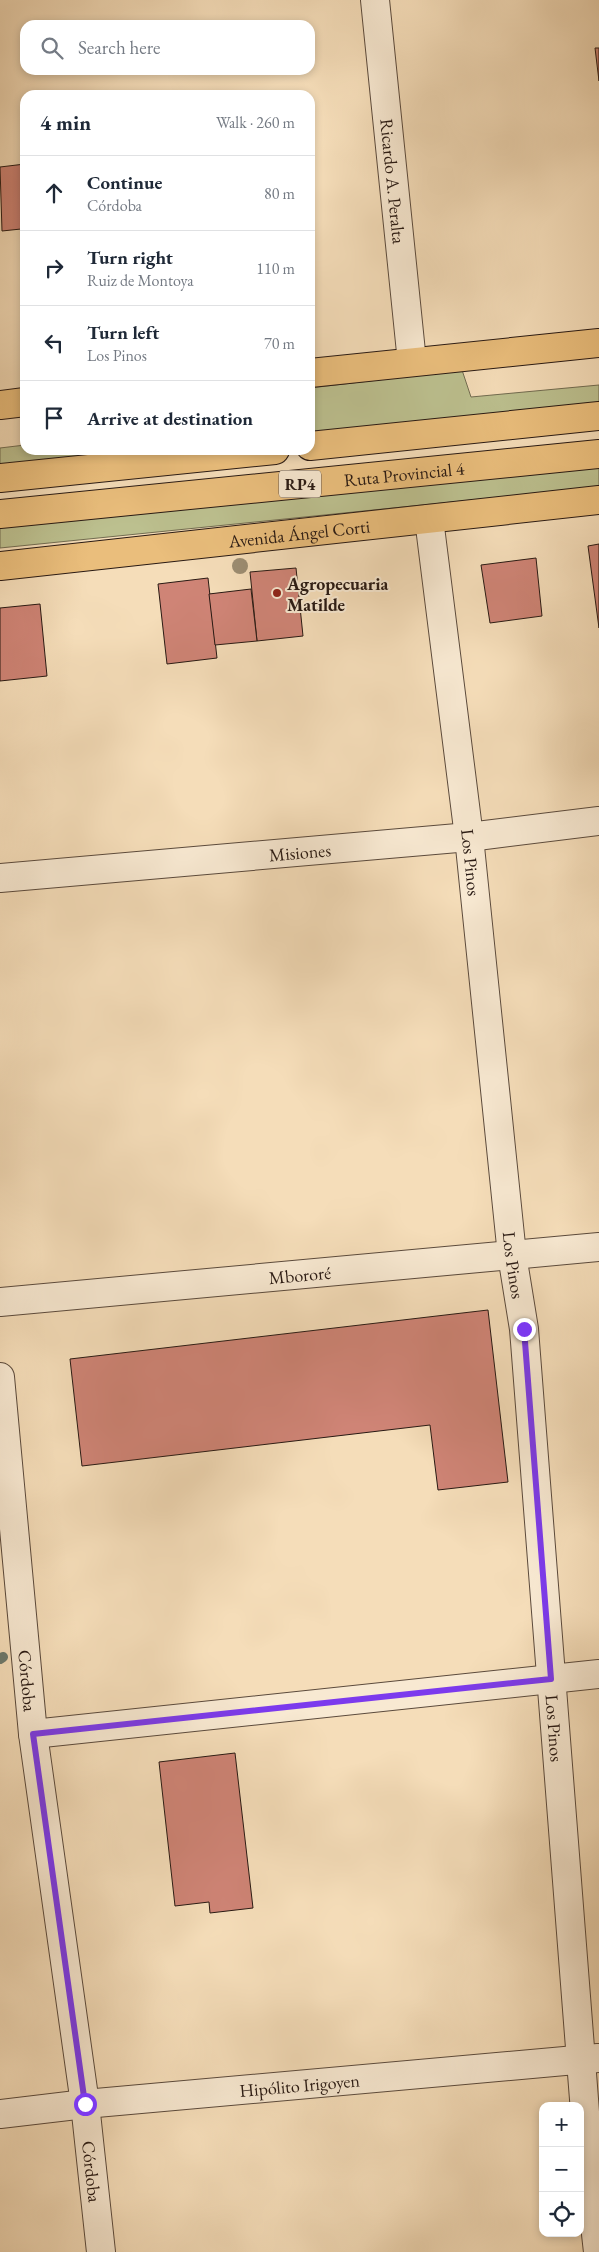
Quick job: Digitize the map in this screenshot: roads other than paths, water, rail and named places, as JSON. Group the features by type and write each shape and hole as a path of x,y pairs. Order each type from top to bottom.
{"main road":[{"path":"315,372 599,343"},
{"path":"0,405 20,403"},
{"name":"RP4","path":"315,445 599,416"},
{"name":"Ruta Provincial 4","path":"0,514 599,454"},
{"name":"RP4","path":"0,478 225,455"},
{"name":"Avenida Ángel Corti","path":"0,566 599,500"}],"street":[{"name":"Ricardo A. Peralta","path":"375,0 412,362"},
{"name":"Los Pinos","path":"429,519 469,837 512,1255 524,1329 551,1679 590,2058 598,2252"},
{"name":"Misiones","path":"0,878 469,837 599,821"},
{"name":"Mbororé","path":"0,1302 599,1247"},
{"name":"Córdoba","path":"0,1377 9,1580 33,1734 85,2104 101,2252"},
{"path":"33,1734 599,1674"},
{"name":"Hipólito Irigoyen","path":"0,2114 85,2104 590,2058"}],"place":[{"name":"Agropecuaria Matilde","path":"277,593"}]}
